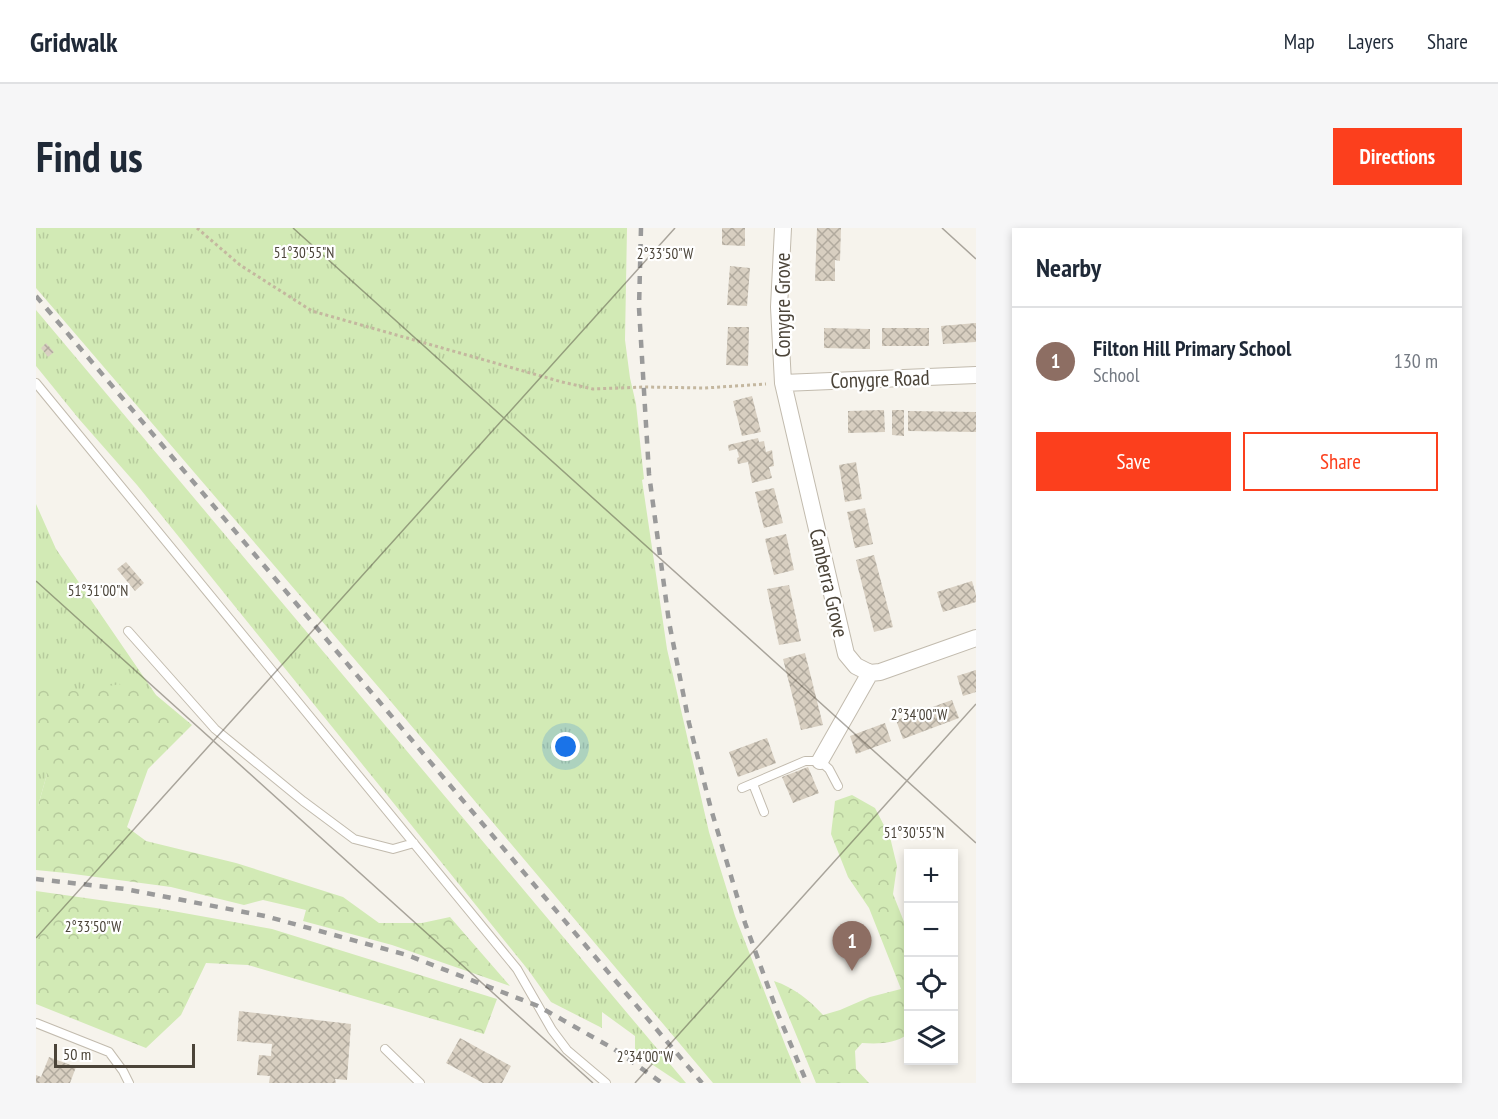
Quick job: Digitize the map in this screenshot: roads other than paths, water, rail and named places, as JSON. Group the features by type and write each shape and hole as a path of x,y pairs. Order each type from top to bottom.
{"street":[{"name":"Conygre Grove","path":"783,228 779,307 783,383"},
{"name":"Conygre Road","path":"783,383 976,375"},
{"name":"Canberra Grove","path":"783,383 846,654 856,666 870,673"},
{"path":"820,761 870,673 880,672 976,638"}],"lane":[{"path":"36,383 517,969 552,1030 567,1050 606,1083"},
{"path":"128,631 215,729 303,801 354,839 393,849 414,843"},
{"path":"742,788 806,761 820,761 829,769 838,786"},
{"path":"753,783 764,812"},
{"path":"36,1023 109,1052 128,1082"},
{"path":"385,1049 420,1083"}],"railway":[{"path":"641,228 639,308 649,474 669,622 689,723 711,809 745,923 778,1014 807,1083"},
{"path":"36,296 702,1083"},
{"path":"36,879 125,889 265,916 407,955 538,1006 614,1049 662,1083"}],"place":[{"name":"Filton Hill Primary School","path":"852,971"}]}
